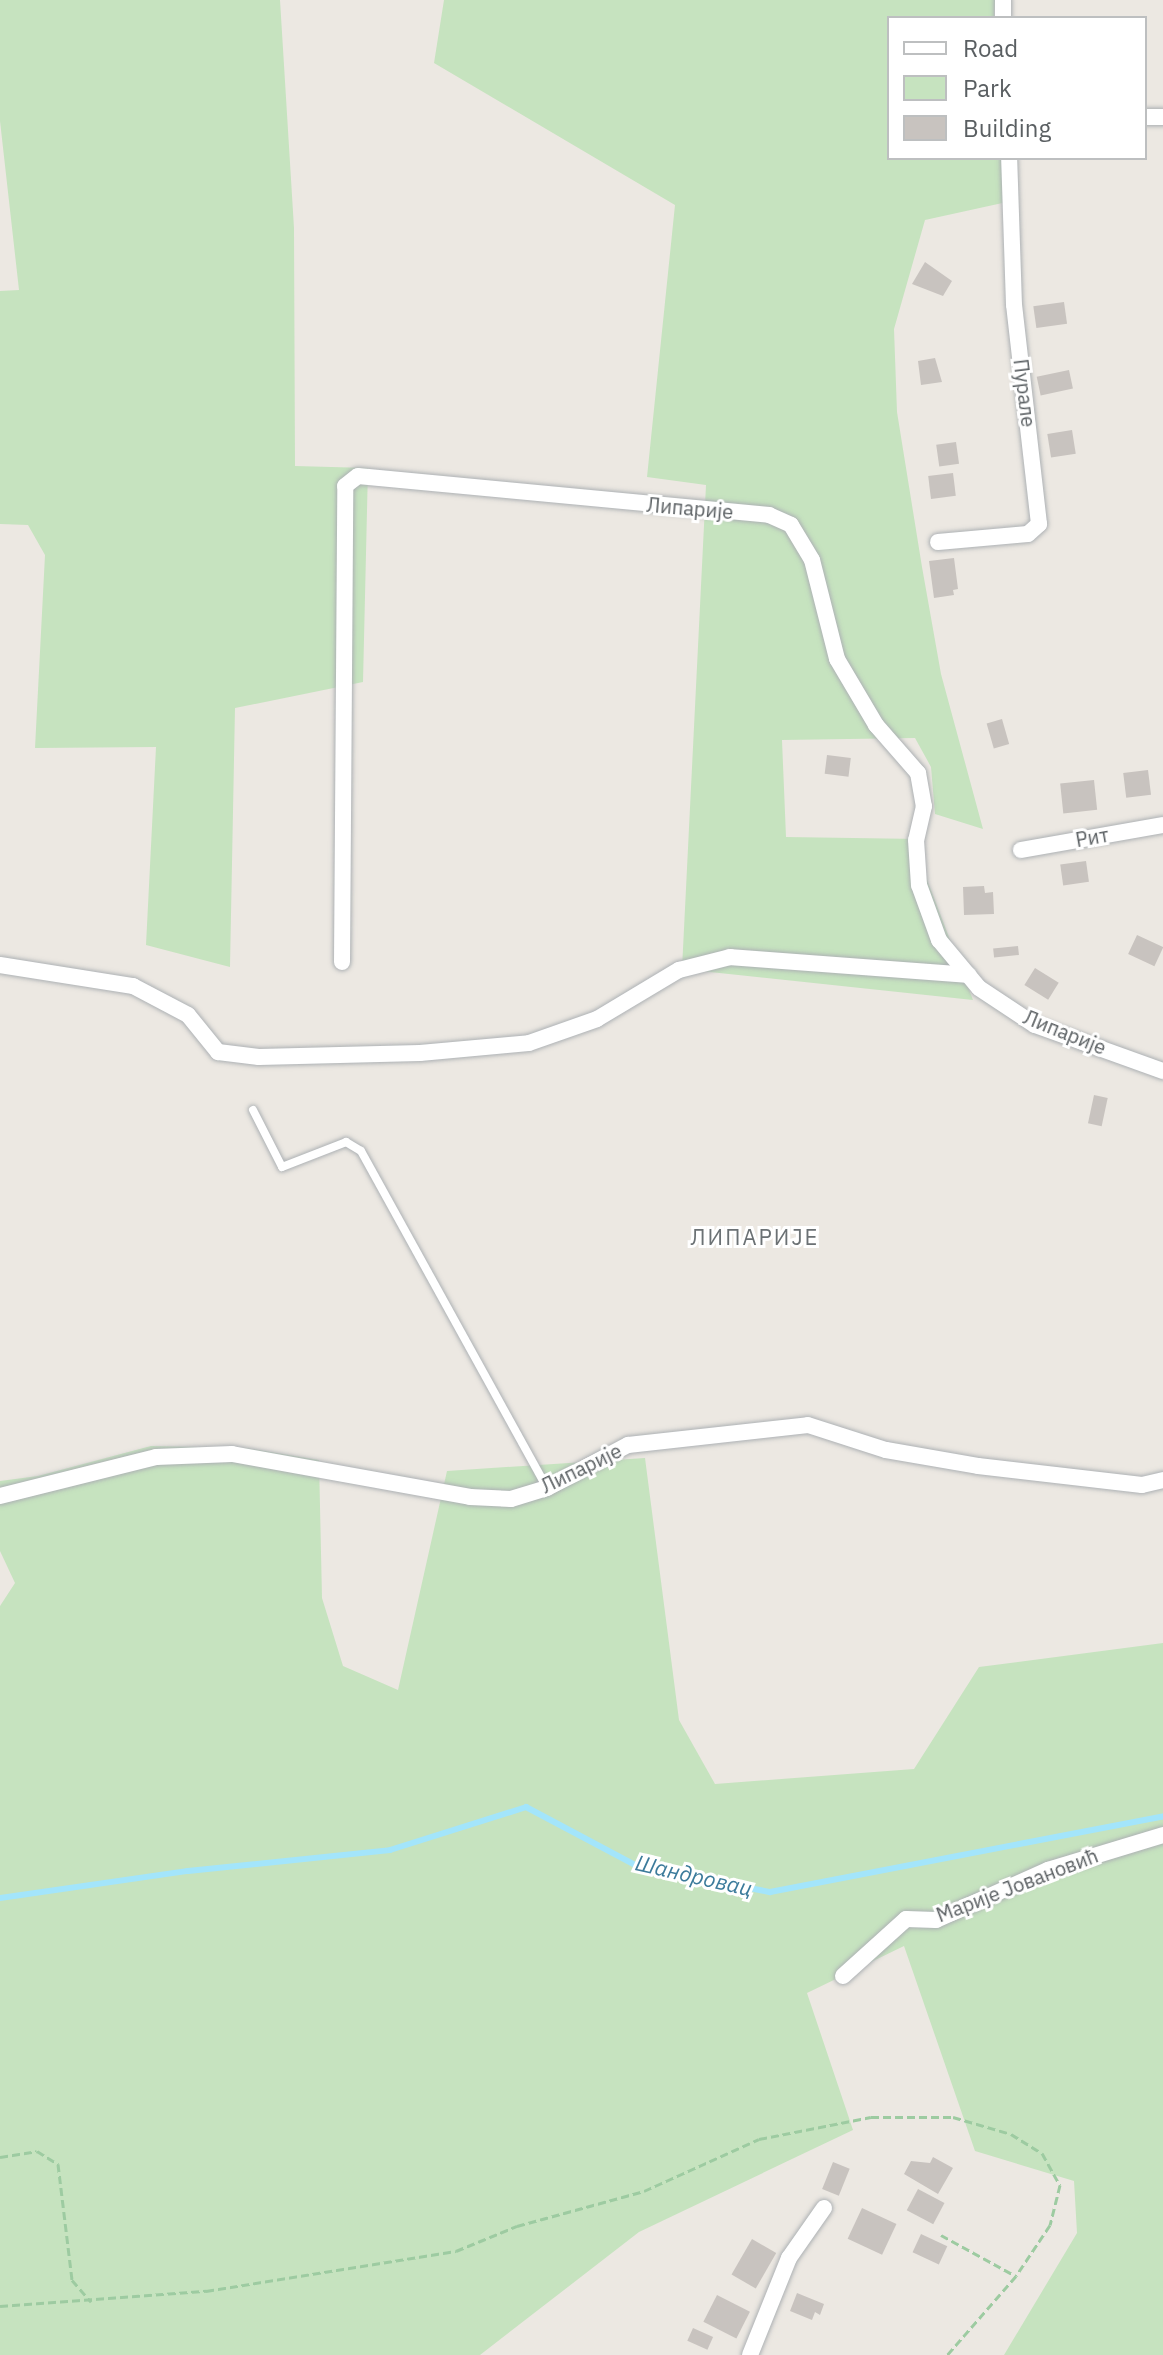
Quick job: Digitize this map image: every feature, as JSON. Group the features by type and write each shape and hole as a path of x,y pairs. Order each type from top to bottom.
{"street":[{"name":"Пурале","path":"938,542 1028,534 1039,524 1014,305 1009,160"},
{"name":"Липарије","path":"342,962 341,572 345,486 358,476 769,515 791,525 812,560 837,659 876,725 918,773 924,806 916,840 919,885 939,940 979,988 1035,1025 1163,1071"},
{"name":"Рит","path":"1021,850 1163,825"},
{"path":"0,965 133,986 188,1015 218,1052 259,1057 420,1053 529,1043 597,1019 679,970 730,957 968,975"},
{"name":"Липарије","path":"0,1496 156,1457 232,1454 470,1497 511,1499 547,1488 628,1445 808,1425 886,1450 978,1466 1142,1485 1163,1480"},
{"name":"Марије Јовановић","path":"843,1976 906,1919 936,1920 1048,1870 1163,1835"},
{"path":"750,2355 789,2258 824,2208"}],"lane":[{"path":"253,1110 282,1167 346,1142 361,1151 547,1488"}],"path":[{"path":"0,2306 91,2302 341,2273 456,2251 517,2226 644,2191 759,2139 871,2117 953,2117 1011,2134 1042,2153 1060,2185 1050,2225 1016,2276 947,2355"},
{"path":"0,2157 37,2151 58,2164 72,2280 91,2302"},
{"path":"941,2235 1016,2276"}],"green space":[{"path":"0,0 280,0 294,228 295,466 368,468 363,682 235,708 230,967 146,945 156,747 35,748 45,555 28,525 0,524 0,291 19,290 0,121"},
{"path":"444,0 995,0 994,16 887,16 887,160 1004,160 1007,202 925,220 894,329 897,412 941,674 983,829 935,814 931,767 915,738 782,740 786,837 920,839 921,864 973,1000 682,969 706,485 647,477 675,205 434,63"},
{"path":"151,1446 246,1448 319,1460 322,1598 343,1666 398,1690 447,1471 645,1458 679,1720 715,1784 914,1769 979,1667 1163,1643 1163,2355 1004,2355 1077,2233 1074,2181 975,2151 904,1946 807,1993 853,2130 639,2232 480,2355 0,2355 0,1606 15,1583 0,1551 0,1481 38,1476"}],"building":[{"path":"925,262 952,281 943,296 912,284"},
{"path":"1064,302 1067,324 1036,328 1033,306"},
{"path":"935,358 942,382 921,385 918,361"},
{"path":"1069,370 1073,389 1041,395 1037,377"},
{"path":"1072,430 1076,454 1051,458 1047,434"},
{"path":"956,442 959,464 939,467 936,445"},
{"path":"953,473 956,496 931,499 928,476"},
{"path":"954,558 958,589 953,590 954,595 934,598 929,561"},
{"path":"1002,719 1009,744 994,748 987,723"},
{"path":"827,755 851,758 849,777 825,774"},
{"path":"1148,770 1151,795 1126,798 1123,773"},
{"path":"1094,780 1097,810 1063,813 1060,784"},
{"path":"1086,861 1089,882 1063,885 1060,865"},
{"path":"984,886 985,893 993,892 994,914 964,915 963,887"},
{"path":"1137,935 1163,947 1154,966 1128,954"},
{"path":"1018,946 1019,955 994,958 993,949"},
{"path":"1035,968 1059,983 1048,1000 1024,985"},
{"path":"1094,1095 1108,1098 1102,1126 1088,1123"},
{"path":"933,2157 953,2168 938,2194 904,2174 911,2161 930,2163"},
{"path":"833,2162 850,2169 839,2196 822,2189"},
{"path":"918,2189 944,2203 933,2224 907,2210"},
{"path":"862,2208 896,2224 882,2255 848,2239"},
{"path":"921,2234 947,2246 939,2264 913,2252"},
{"path":"752,2239 776,2253 756,2289 732,2275"},
{"path":"797,2293 824,2304 820,2315 815,2312 812,2320 790,2311"},
{"path":"717,2295 750,2312 736,2339 703,2322"},
{"path":"693,2328 713,2337 707,2350 687,2341"}],"waterway":[{"name":"Шандровац","path":"0,1898 188,1871 390,1850 526,1807 637,1866 770,1892 1163,1816"}],"district":[{"name":"ЛИПАРИЈЕ","path":"755,1237"}]}
